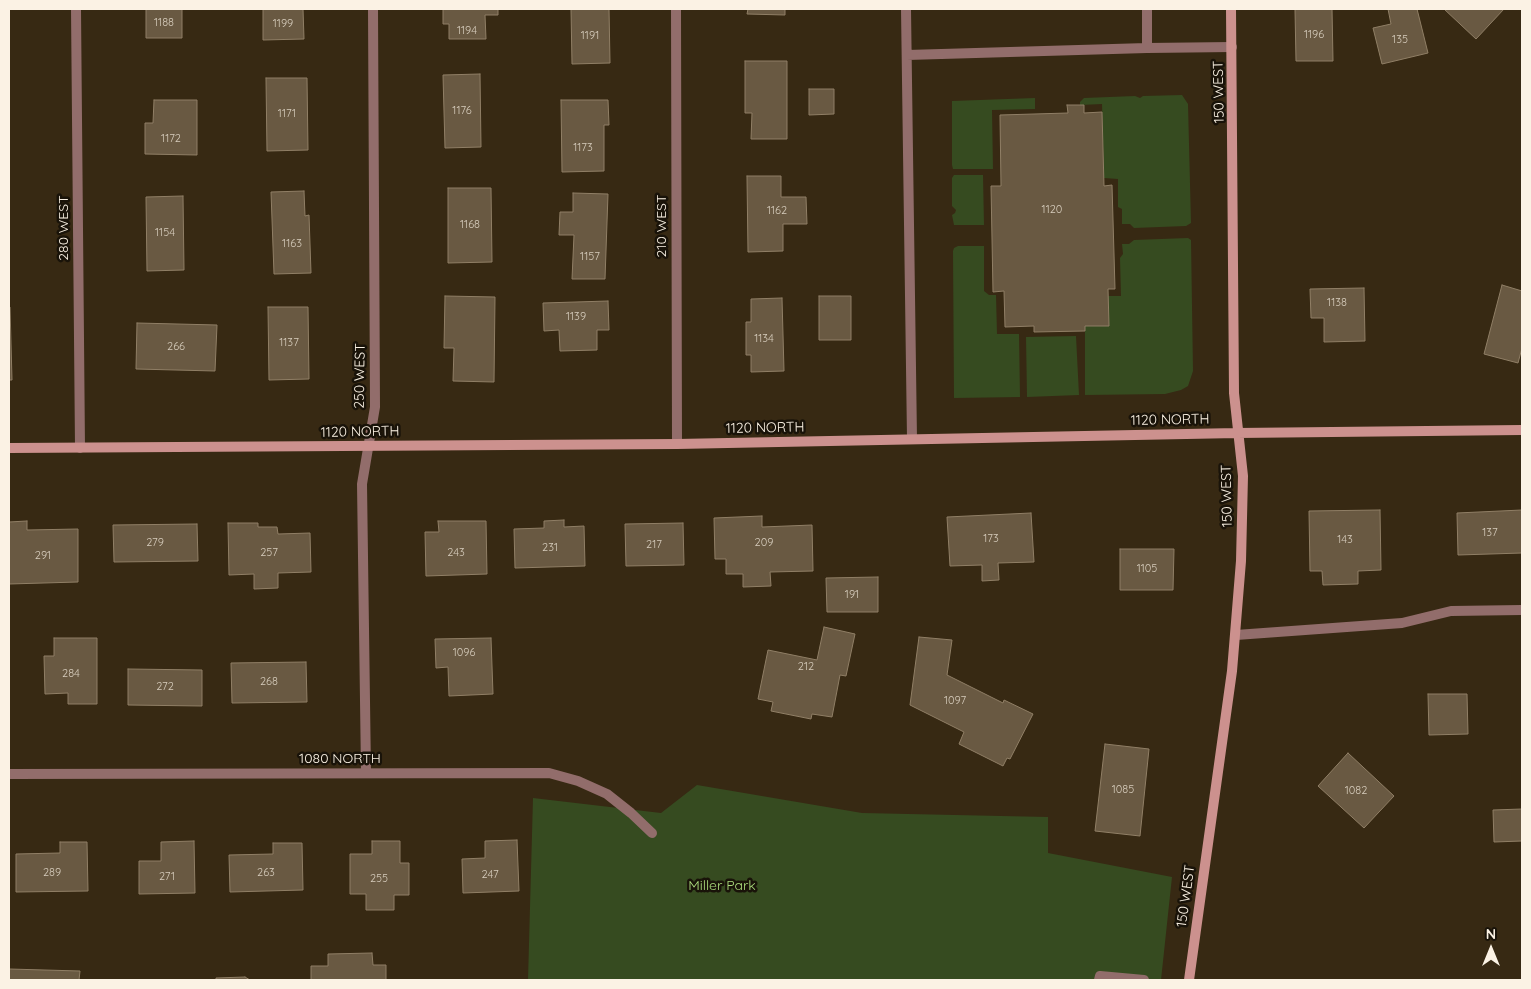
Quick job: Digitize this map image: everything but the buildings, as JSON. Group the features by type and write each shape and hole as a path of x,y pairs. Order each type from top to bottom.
{"street":[{"name":"280 WEST","path":"76,9 80,448"},
{"name":"250 WEST","path":"366,773 362,484 374,407 373,9"},
{"name":"210 WEST","path":"676,9 677,444"},
{"path":"906,9 912,439"},
{"path":"1147,9 1147,48"},
{"name":"150 WEST","path":"1188,980 1236,635 1241,561 1243,476 1234,393 1231,9"},
{"path":"907,55 1232,47"},
{"name":"1120 NORTH","path":"9,448 677,444 1238,433 1522,430"},
{"path":"1236,635 1402,623 1451,611 1522,610"},
{"name":"1080 NORTH","path":"9,774 548,773 578,781 607,794 652,833"},
{"path":"1099,980 1100,976 1144,980"}],"green space":[{"path":"1182,95 1188,104 1191,223 1186,226 1134,228 1130,224 1122,224 1122,209 1118,207 1118,179 1104,178 1102,104 1080,105 1080,102 1084,98 1135,96 1140,98 1143,96"},
{"path":"1035,98 1035,109 992,110 993,169 953,169 952,101"},
{"path":"954,175 983,175 984,225 954,225 952,215 956,210 952,206 952,178"},
{"path":"1188,238 1191,240 1193,371 1188,386 1165,394 1085,395 1085,326 1109,326 1108,296 1121,296 1120,258 1123,254 1122,244 1129,244 1134,240"},
{"path":"958,246 984,246 984,291 989,295 996,295 997,334 1019,334 1020,397 954,398 953,251"},
{"path":"1076,336 1079,395 1027,397 1026,337"},
{"name":"Miller Park","path":"697,785 862,813 1048,817 1048,853 1172,877 1161,980 528,980 533,798 661,813"}]}
